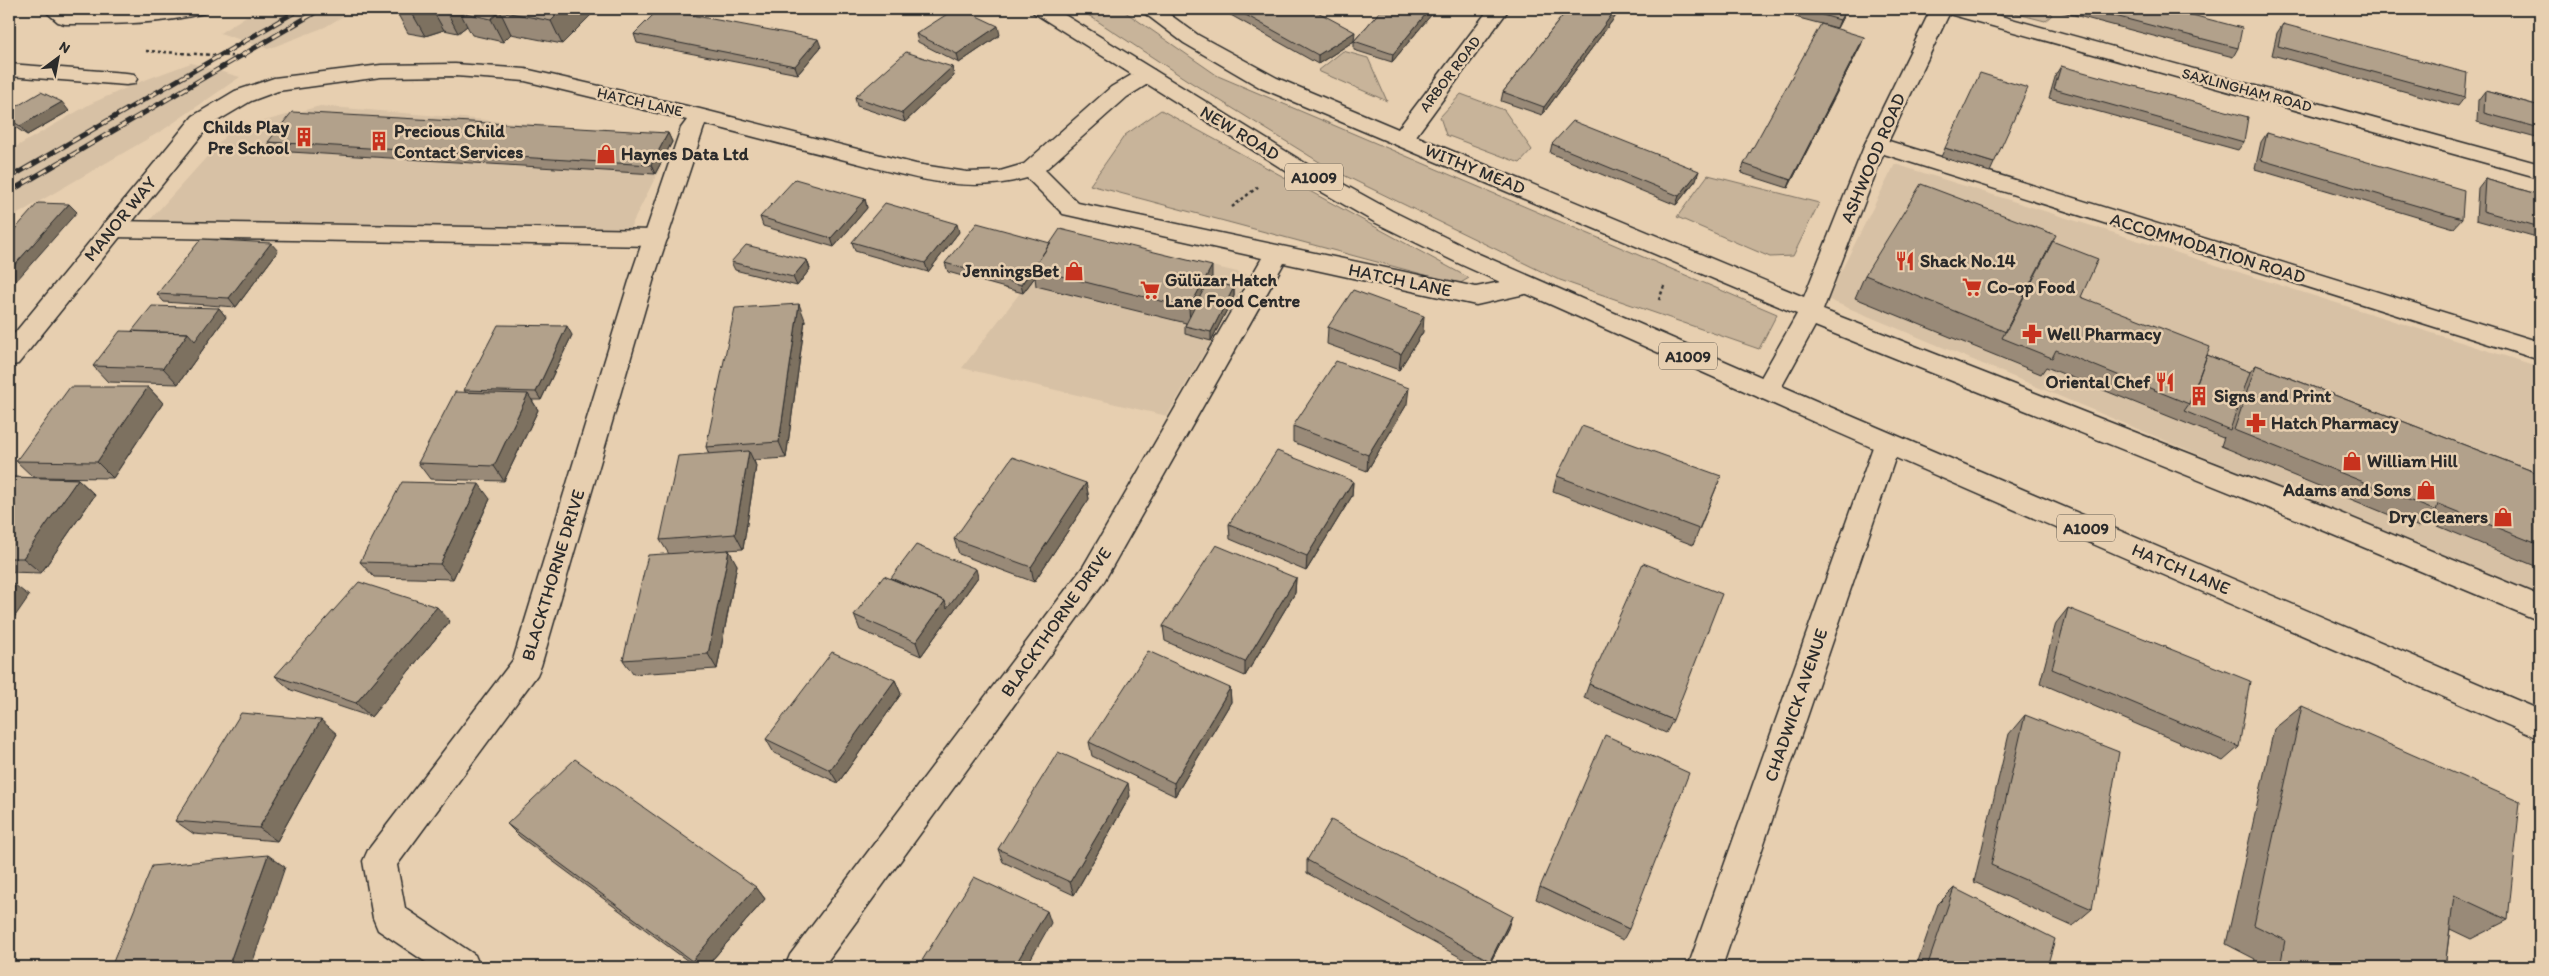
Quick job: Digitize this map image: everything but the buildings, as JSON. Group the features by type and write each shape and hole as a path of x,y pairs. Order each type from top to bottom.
{"street":[{"path":"52,9 65,18 125,18 175,14 197,9"},
{"name":"NEW ROAD","path":"1041,9 1214,119 1382,216 1525,286"},
{"name":"WITHY MEAD","path":"1150,9 1191,39 1269,83 1810,312"},
{"name":"ARBOR ROAD","path":"1402,139 1499,9"},
{"name":"ASHWOOD ROAD","path":"1810,312 1876,144 1941,9"},
{"name":"SAXLINGHAM ROAD","path":"1953,9 2540,171"},
{"path":"9,70 126,79"},
{"name":"HATCH LANE","path":"243,96 274,85 362,74 455,70 525,75 700,116 916,171 967,179 1000,178 1032,169 1119,92 1147,75"},
{"name":"MANOR WAY","path":"9,356 201,121 243,96"},
{"name":"BLACKTHORNE DRIVE","path":"463,967 390,918 380,861 526,666 656,238 692,128 700,116"},
{"name":"ACCOMMODATION ROAD","path":"1876,144 2540,351"},
{"name":"HATCH LANE","path":"1032,169 1045,185 1071,209 1476,296 1525,286 1887,444 2292,616 2540,725"},
{"path":"112,230 656,238"},
{"name":"BLACKTHORNE DRIVE","path":"802,967 1093,575 1271,266 1275,254"},
{"path":"1766,390 1810,312 2306,511 2540,609"},
{"name":"CHADWICK AVENUE","path":"1705,967 1887,444"}],"path":[{"path":"145,51 253,58"},
{"path":"1230,209 1288,162"}],"shaded area":[{"path":"257,9 355,9 325,27 268,49 220,33"},
{"path":"1079,9 1121,9 1218,76 1777,314 1759,349 1557,279 1329,168 1187,80"},
{"path":"1998,9 2046,9 2052,15 2045,21"},
{"path":"1343,51 1368,58 1387,101 1318,71"},
{"path":"191,63 240,77 163,130 9,219 9,151 90,104 142,81"},
{"path":"1461,94 1504,110 1532,150 1520,163 1446,135 1440,117"},
{"path":"320,106 627,132 674,140 628,232 149,221 231,130"},
{"path":"1161,110 1469,278 1459,284 1090,185 1125,135"},
{"path":"1895,164 2540,367 2540,597 1827,299"},
{"path":"1708,175 1819,203 1793,256 1770,257 1677,217"},
{"path":"1067,232 1250,275 1167,416 962,368"}],"railway":[{"path":"9,178 300,9"},
{"path":"9,192 321,9"}],"place":[{"name":"Childs Play Pre School","path":"304,137"},
{"name":"Precious Child Contact Services","path":"379,141"},
{"name":"Haynes Data Ltd","path":"606,154"},
{"name":"Shack No.14","path":"1905,261"},
{"name":"JenningsBet","path":"1074,271"},
{"name":"Co-op Food","path":"1972,287"},
{"name":"Gülüzar Hatch Lane Food Centre","path":"1150,290"},
{"name":"Well Pharmacy","path":"2032,334"},
{"name":"Oriental Chef","path":"2165,382"},
{"name":"Signs and Print","path":"2199,396"},
{"name":"Hatch Pharmacy","path":"2256,423"},
{"name":"William Hill","path":"2352,461"},
{"name":"Adams and Sons","path":"2426,490"},
{"name":"Dry Cleaners","path":"2503,517"}]}
